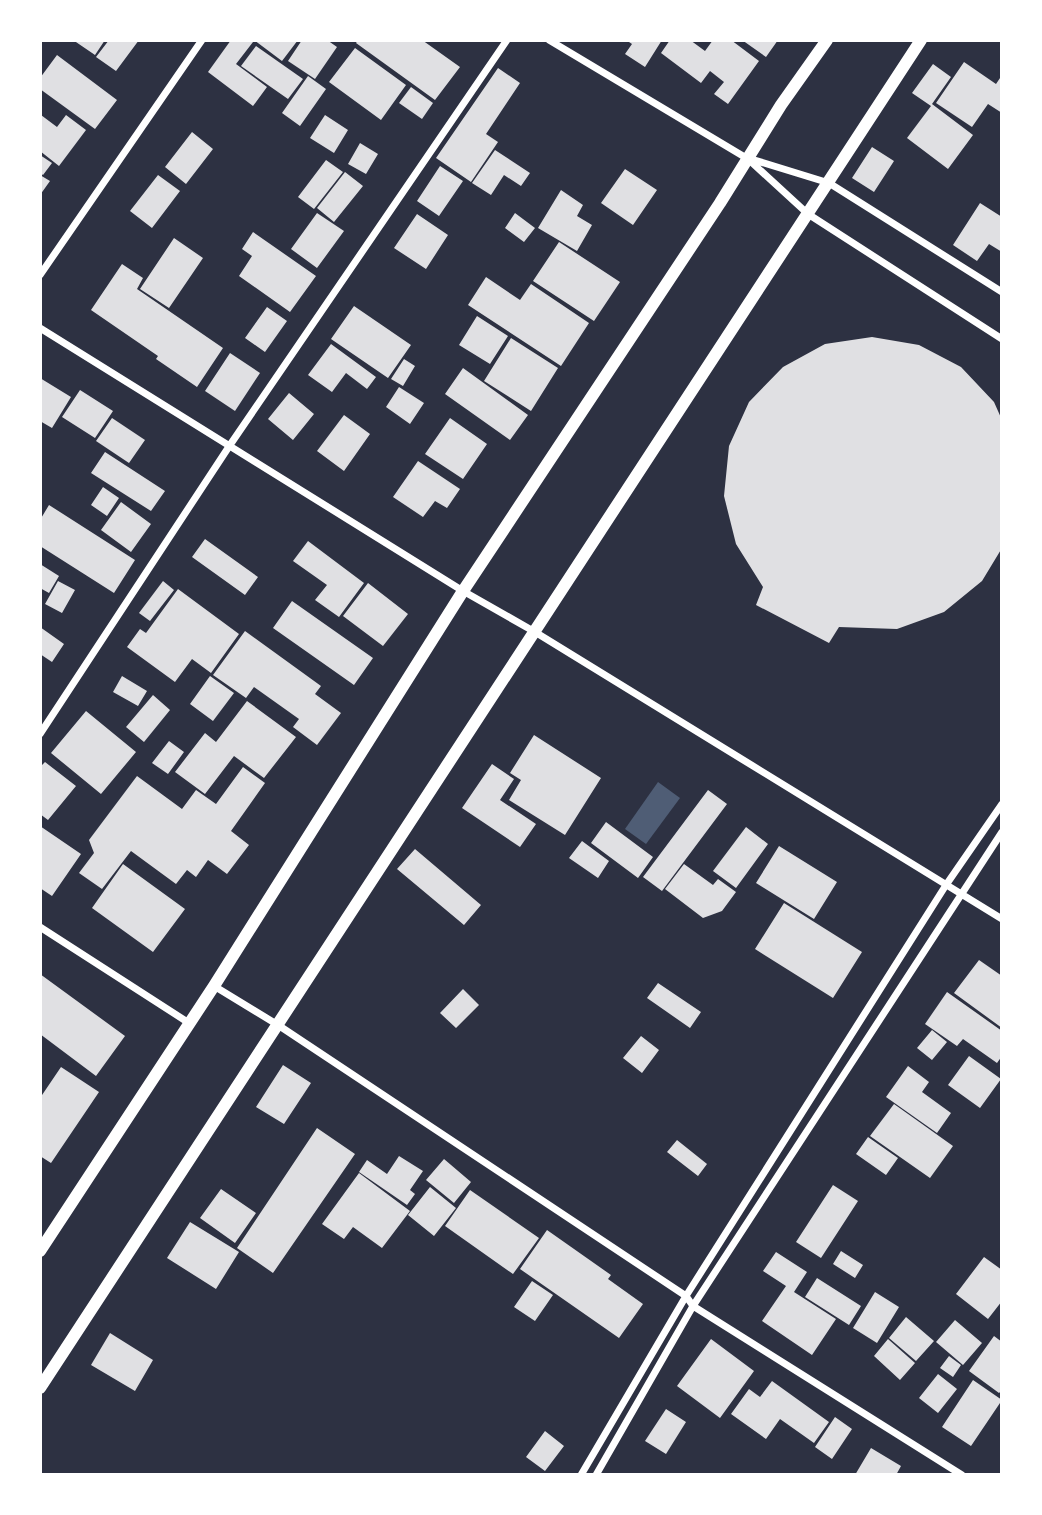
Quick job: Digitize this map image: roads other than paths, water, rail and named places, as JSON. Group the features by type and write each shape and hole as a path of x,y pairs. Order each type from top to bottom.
{"street":[{"path":"40,275 202,40"},
{"path":"40,734 230,445 507,40"},
{"path":"549,40 748,159 808,214 1002,339"},
{"path":"40,1251 214,986 463,591 781,105 827,40"},
{"path":"40,1388 921,40"},
{"path":"748,159 829,183 1002,292"},
{"path":"40,328 463,591 535,632 1002,919"},
{"path":"581,1475 686,1296 946,885 1002,804"},
{"path":"596,1475 693,1306 1002,832"},
{"path":"40,927 189,1023"},
{"path":"214,986 278,1025 686,1296 693,1306 962,1475"}],"water":[{"path":"658,782 680,798 646,844 625,829"}]}
